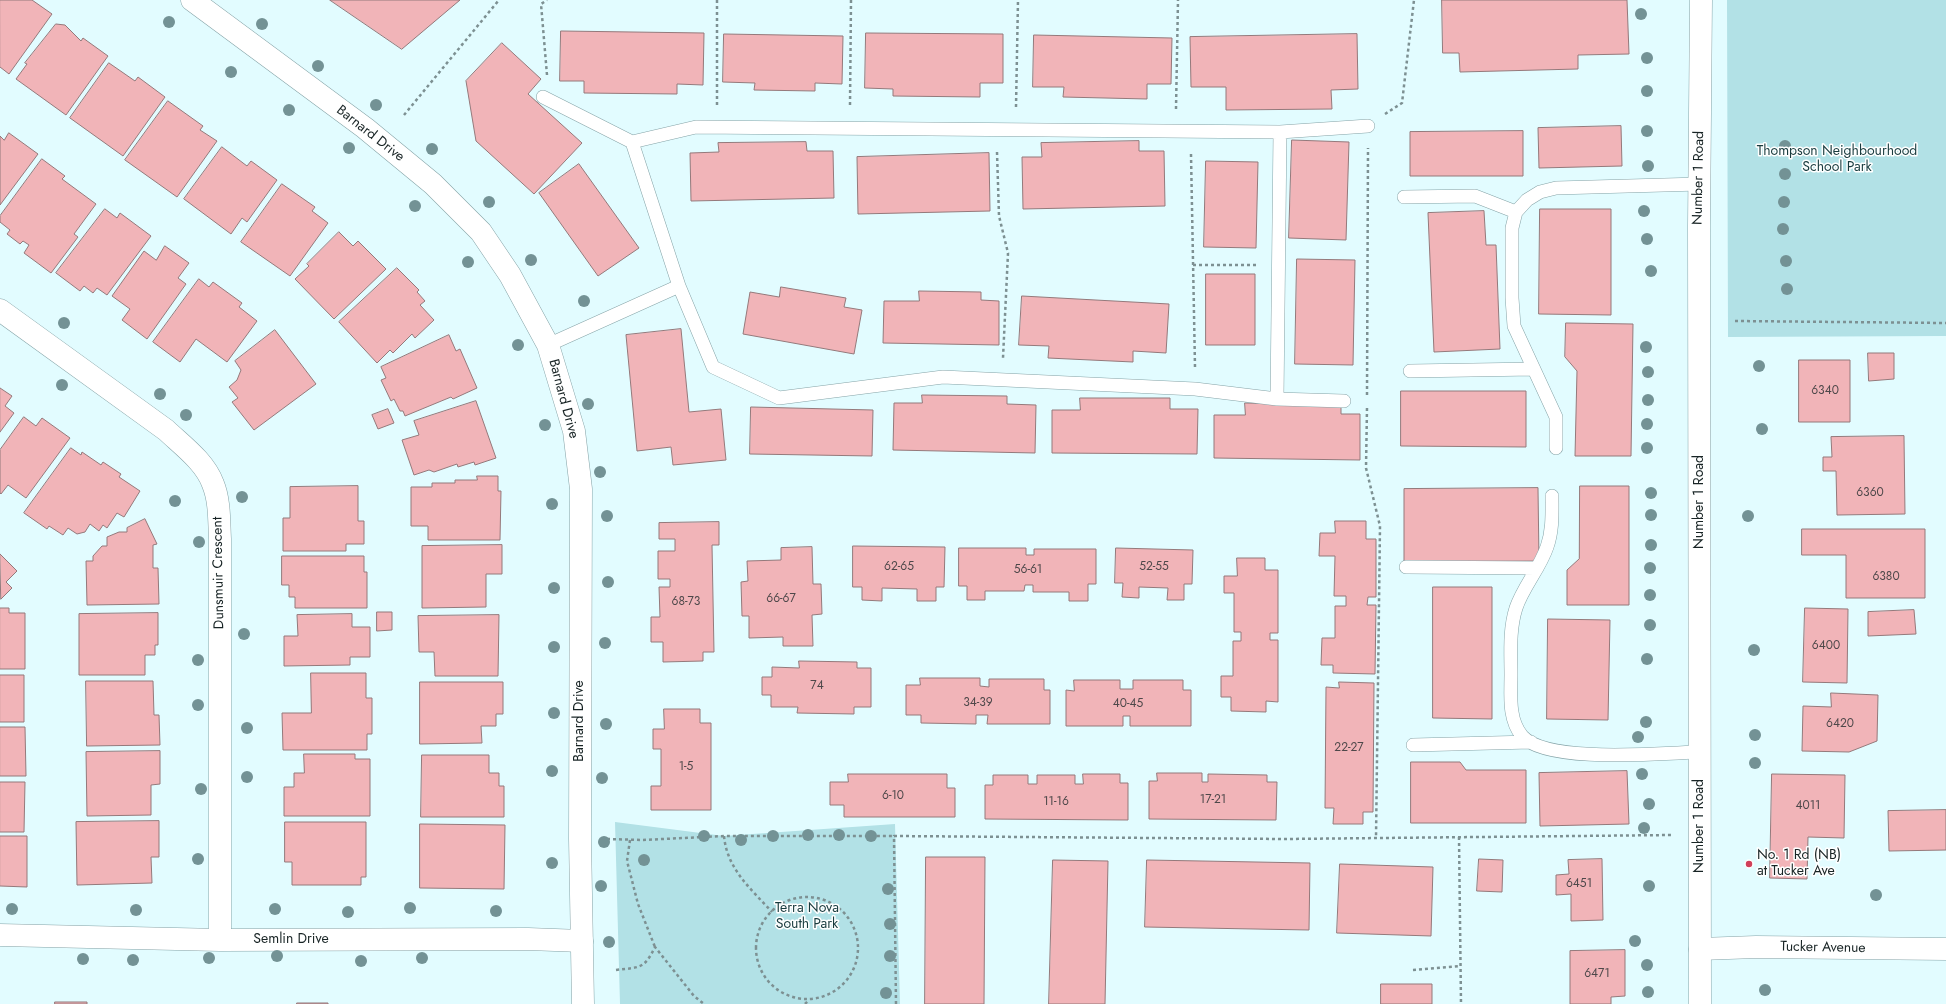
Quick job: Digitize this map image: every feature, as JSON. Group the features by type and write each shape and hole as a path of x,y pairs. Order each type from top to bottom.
{"street":[{"name":"Barnard Drive","path":"192,0 365,128 433,184 481,232 510,276 548,345 574,431 581,489 580,839 583,1004"},
{"name":"Number 1 Road","path":"1700,1004 1701,0"},
{"name":"Dunsmuir Crescent","path":"0,310 166,430 191,453 206,470 213,484 218,510 220,540 220,940"},
{"name":"Semlin Drive","path":"0,935 220,940 528,939 582,941"},
{"name":"Tucker Avenue","path":"1700,949 1756,947 1946,949"}],"lane":[{"path":"546,98 632,142 696,127 1280,132 1368,126"},
{"path":"1277,399 1280,132"},
{"path":"632,142 678,286 713,367 779,398 943,377 1195,389 1277,399 1344,401"},
{"path":"1556,448 1556,417 1514,326 1512,298 1512,228 1516,212 1527,200 1540,192 1556,188 1700,184"},
{"path":"1404,197 1475,196 1516,212"},
{"path":"548,345 678,286"},
{"path":"1410,371 1534,369"},
{"path":"1552,496 1552,528 1547,547 1516,608 1512,629 1511,706 1514,722 1523,736 1531,742 1536,745 1560,752 1582,755 1700,752"},
{"path":"1406,567 1536,568"},
{"path":"1413,745 1531,742"}],"path":[{"path":"404,115 499,0"},
{"path":"546,98 541,4 547,0"},
{"path":"717,0 717,127"},
{"path":"850,128 851,0"},
{"path":"1015,130 1018,0"},
{"path":"1176,130 1178,0"},
{"path":"1367,397 1368,126 1402,103 1414,0"},
{"path":"997,129 999,216 1008,253 1002,380"},
{"path":"1191,131 1195,389"},
{"path":"1193,265 1279,265"},
{"path":"1735,321 1946,323"},
{"path":"1367,405 1366,468 1380,526 1376,838"},
{"path":"580,839 630,840 724,836 1277,839 1700,834"},
{"path":"724,836 725,848 733,869 772,912"},
{"path":"894,836 896,1004"},
{"path":"1460,837 1461,1004"},
{"path":"630,840 627,861 638,904 655,947 694,996 704,1004"},
{"path":"806,897 816,898 833,904 846,915 857,934 859,952 853,972 842,986 827,996 810,1000 792,998 776,990 769,983 760,968 756,951 759,930 768,914 788,901 806,897"},
{"path":"616,970 639,967 649,961 655,947"},
{"path":"1413,970 1460,966"},
{"path":"805,1004 810,1000"}],"green space":[{"name":"Thompson Neighbourhood School Park","path":"1727,0 1946,0 1946,336 1728,337"},
{"name":"Terra Nova South Park","path":"615,822 724,836 895,824 900,1004 620,1004"}],"building":[{"path":"0,0 32,0 52,14 9,74 0,67"},
{"path":"330,0 460,0 402,49"},
{"path":"1442,0 1627,0 1629,54 1578,55 1578,69 1460,72 1459,53 1443,53"},
{"path":"56,24 65,25 81,41 83,38 108,56 66,115 16,79 27,64 25,63"},
{"path":"561,31 704,33 703,85 677,84 677,94 584,93 584,81 560,81"},
{"path":"866,33 1003,34 1003,83 980,83 980,97 893,96 893,89 865,88"},
{"path":"724,34 843,36 842,84 815,83 815,91 754,90 755,83 723,82"},
{"path":"1357,34 1358,89 1331,90 1332,109 1226,110 1226,87 1191,87 1190,37"},
{"path":"1034,35 1172,38 1171,84 1147,84 1147,99 1063,97 1064,87 1033,87"},
{"path":"502,43 541,79 528,94 582,143 534,194 476,141 466,81"},
{"path":"109,63 135,81 138,77 165,97 123,156 70,118"},
{"path":"168,101 203,126 200,130 217,141 177,197 125,160"},
{"path":"1621,126 1622,166 1539,168 1538,128"},
{"path":"1523,131 1523,176 1410,176 1410,132"},
{"path":"9,133 38,154 0,205 0,136 4,140"},
{"path":"1292,140 1349,142 1346,240 1289,238"},
{"path":"1139,141 1139,151 1164,151 1165,206 1023,209 1022,157 1042,157 1041,143"},
{"path":"806,142 807,151 833,151 834,198 691,201 690,153 719,152 718,143"},
{"path":"222,147 247,166 251,161 277,180 247,222 242,218 231,234 184,199"},
{"path":"989,153 990,211 858,214 857,157"},
{"path":"42,159 65,176 62,179 96,204 74,234 78,237 51,273 24,253 29,245 23,241 20,244 7,234 10,230 0,222 0,216"},
{"path":"1206,161 1258,162 1256,248 1204,247"},
{"path":"579,164 639,248 598,276 539,193"},
{"path":"282,184 315,207 312,211 328,223 290,276 241,242"},
{"path":"105,209 117,218 120,213 151,236 107,295 97,288 93,293 84,286 80,291 56,273"},
{"path":"1540,209 1611,209 1611,315 1539,314"},
{"path":"1484,211 1486,245 1496,245 1500,349 1434,352 1428,213"},
{"path":"339,232 353,246 358,241 386,269 334,319 295,279 309,266 307,264"},
{"path":"165,246 189,263 178,278 186,284 147,339 122,320 130,309 112,296 144,251 156,260"},
{"path":"1297,259 1355,260 1353,365 1295,364"},
{"path":"397,268 419,290 417,292 425,301 420,305 434,320 415,338 412,334 393,353 390,350 377,363 339,322"},
{"path":"1206,274 1255,274 1255,345 1206,345"},
{"path":"199,279 209,287 213,282 242,303 239,307 257,321 227,362 196,339 180,362 153,342"},
{"path":"781,287 846,298 844,307 862,310 854,354 743,334 750,292 779,297"},
{"path":"919,291 981,292 981,300 999,301 999,345 883,343 884,301 919,301"},
{"path":"1022,296 1169,304 1166,353 1133,351 1133,362 1048,358 1049,346 1019,345"},
{"path":"1566,323 1633,324 1631,456 1575,456 1577,371 1565,357"},
{"path":"681,329 689,412 721,409 726,460 673,465 671,447 637,451 626,335"},
{"path":"275,330 316,384 254,430 232,402 238,398 229,387 237,380 241,370 235,361"},
{"path":"449,335 456,351 460,349 477,388 453,399 451,397 405,416 403,411 400,411 394,399 391,401 381,380 386,378 381,367"},
{"path":"1868,353 1894,353 1894,379 1869,381"},
{"path":"1799,360 1850,360 1850,422 1799,422"},
{"path":"0,388 12,396 5,406 14,413 0,432"},
{"path":"1401,391 1526,391 1526,447 1401,446"},
{"path":"922,395 1007,396 1007,404 1036,405 1035,453 893,450 894,403 922,403"},
{"path":"1080,398 1170,398 1170,409 1198,409 1197,454 1052,453 1052,410 1080,410"},
{"path":"476,401 496,458 475,465 474,462 458,467 457,464 434,472 429,470 414,475 402,440 419,435 414,421"},
{"path":"1245,403 1341,405 1341,414 1360,414 1360,460 1214,458 1214,415 1245,415"},
{"path":"751,407 873,410 872,456 750,454"},
{"path":"388,409 394,423 378,429 372,415"},
{"path":"24,417 36,426 42,418 70,438 26,498 8,485 1,494 0,493 0,450"},
{"path":"1904,436 1905,514 1837,515 1836,471 1823,471 1823,457 1832,457 1831,437"},
{"path":"71,448 81,455 82,452 101,465 103,462 121,474 119,477 140,491 124,517 117,513 107,528 103,525 99,531 90,524 85,532 77,534 68,528 63,535 49,526 47,529 24,513"},
{"path":"477,476 498,476 498,491 501,491 500,540 428,540 428,526 411,526 411,487 432,487 432,483 455,483 455,480 477,480"},
{"path":"358,486 358,521 364,521 364,544 346,544 346,551 283,551 283,518 290,518 290,487"},
{"path":"1580,486 1629,486 1629,605 1567,605 1567,570 1579,559"},
{"path":"1538,488 1539,561 1404,562 1404,489"},
{"path":"145,519 157,544 153,545 153,568 158,568 159,604 87,605 86,561 93,561 93,556 102,546 107,546 107,537 119,532 127,532 127,528"},
{"path":"1335,521 1366,521 1366,539 1376,539 1376,597 1368,597 1367,605 1376,605 1375,674 1333,673 1333,665 1321,665 1322,638 1335,638 1335,606 1346,606 1346,596 1334,596 1335,556 1319,556 1320,533 1335,533"},
{"path":"719,522 719,545 712,545 714,652 703,652 703,661 663,662 663,642 651,642 651,617 660,617 659,587 670,587 670,579 658,579 658,551 675,551 675,539 659,539 659,523"},
{"path":"1802,529 1925,529 1925,598 1846,598 1846,555 1802,555"},
{"path":"502,545 502,574 486,574 486,607 422,608 422,546"},
{"path":"853,546 945,547 944,587 936,587 936,601 917,601 917,589 882,588 882,601 862,600 862,587 853,587"},
{"path":"812,547 813,584 821,584 822,614 812,615 813,646 783,646 783,637 749,638 749,616 742,616 741,582 748,581 747,561 781,560 781,548"},
{"path":"959,548 1026,548 1026,555 1034,555 1034,549 1096,549 1096,584 1088,584 1088,601 1069,601 1069,592 1033,592 1033,585 1025,585 1024,591 985,591 985,600 967,600 967,586 959,586"},
{"path":"1116,548 1193,550 1192,584 1184,584 1184,600 1167,600 1168,588 1139,587 1139,598 1122,597 1123,583 1115,583"},
{"path":"0,554 17,571 6,582 12,588 1,599"},
{"path":"282,556 364,556 364,572 367,572 367,608 295,608 295,597 289,597 289,585 282,585"},
{"path":"1237,558 1265,558 1265,570 1278,570 1278,633 1270,633 1270,640 1278,640 1278,702 1266,701 1266,712 1231,711 1231,697 1221,697 1221,676 1233,676 1233,641 1241,641 1241,632 1234,632 1234,593 1224,593 1224,576 1237,576"},
{"path":"1433,587 1492,587 1492,719 1433,718"},
{"path":"0,608 9,608 9,613 25,613 25,669 0,669"},
{"path":"1805,608 1848,609 1847,683 1803,682"},
{"path":"1914,610 1916,634 1868,636 1868,612"},
{"path":"377,612 392,612 392,630 377,631"},
{"path":"158,613 158,645 155,645 155,655 145,655 145,675 79,675 79,614"},
{"path":"352,614 352,627 370,627 370,657 350,657 350,665 284,666 284,636 298,636 297,615"},
{"path":"499,615 498,676 435,676 434,652 419,652 418,616"},
{"path":"1548,619 1610,620 1608,720 1547,719"},
{"path":"799,661 857,662 857,668 871,668 871,707 854,707 854,714 797,713 798,707 771,707 771,695 762,695 762,677 772,677 772,667 799,668"},
{"path":"311,673 366,673 366,698 372,698 372,734 367,734 367,750 283,750 282,713 311,713"},
{"path":"0,675 24,675 24,722 0,722"},
{"path":"920,678 980,678 980,686 989,687 989,679 1044,679 1044,690 1050,690 1050,724 987,724 988,715 976,715 976,724 921,723 921,715 906,715 906,685 920,685"},
{"path":"1074,680 1120,680 1120,689 1133,689 1133,680 1183,680 1183,690 1191,690 1191,726 1130,726 1130,716 1123,716 1123,726 1066,726 1066,690 1074,691"},
{"path":"86,681 153,681 154,715 159,715 160,745 87,746"},
{"path":"420,682 503,682 503,714 496,714 496,726 481,726 482,743 420,744"},
{"path":"1339,682 1374,683 1373,812 1363,812 1363,824 1333,824 1334,808 1325,808 1326,687 1339,688"},
{"path":"1831,693 1878,695 1877,741 1849,752 1802,751 1803,706 1831,707"},
{"path":"664,709 700,709 700,723 711,723 711,810 651,810 651,786 661,786 661,749 653,749 653,729 664,729"},
{"path":"0,727 25,727 26,776 0,776"},
{"path":"160,751 160,784 151,785 151,815 87,816 86,752"},
{"path":"304,754 355,754 355,759 370,759 370,816 284,816 284,787 294,787 294,773 304,773"},
{"path":"422,755 489,755 489,773 499,773 499,786 504,786 504,817 421,817"},
{"path":"1411,762 1460,762 1466,770 1526,770 1526,823 1411,823"},
{"path":"1627,771 1629,824 1540,826 1539,773"},
{"path":"1157,773 1202,773 1202,782 1208,782 1208,774 1267,775 1267,782 1277,782 1276,820 1149,819 1149,781 1157,781"},
{"path":"848,774 947,774 947,788 955,788 955,817 844,817 844,805 830,805 830,782 848,782"},
{"path":"1083,774 1120,774 1120,783 1128,783 1128,820 985,819 985,785 993,785 993,775 1028,775 1028,784 1037,784 1037,775 1075,775 1075,784 1083,784"},
{"path":"1772,774 1845,775 1844,838 1808,837 1807,879 1770,878"},
{"path":"0,782 25,782 24,832 0,832"},
{"path":"1946,810 1946,850 1889,851 1888,811"},
{"path":"159,821 159,857 151,857 152,883 77,885 76,822"},
{"path":"285,822 366,822 366,877 361,877 361,885 292,885 292,862 285,862"},
{"path":"420,824 505,825 504,889 420,888"},
{"path":"0,836 27,836 27,887 0,886"},
{"path":"926,857 985,857 984,1004 925,1004"},
{"path":"1479,859 1503,860 1502,892 1477,891"},
{"path":"1602,859 1603,920 1571,921 1571,894 1556,895 1556,875 1569,874 1568,860"},
{"path":"1053,860 1108,861 1105,1004 1049,1004"},
{"path":"1147,860 1310,863 1309,930 1145,927"},
{"path":"1340,864 1433,867 1431,936 1337,933"},
{"path":"1625,950 1625,996 1611,997 1611,1004 1570,1004 1570,951"},
{"path":"1381,984 1432,984 1432,1004 1381,1004"},
{"path":"55,1002 87,1002 87,1004 55,1004"},
{"path":"328,1003 328,1004 297,1004"}],"place":[{"name":"No. 1 Rd (NB) at Tucker Ave","path":"1749,864"}]}
